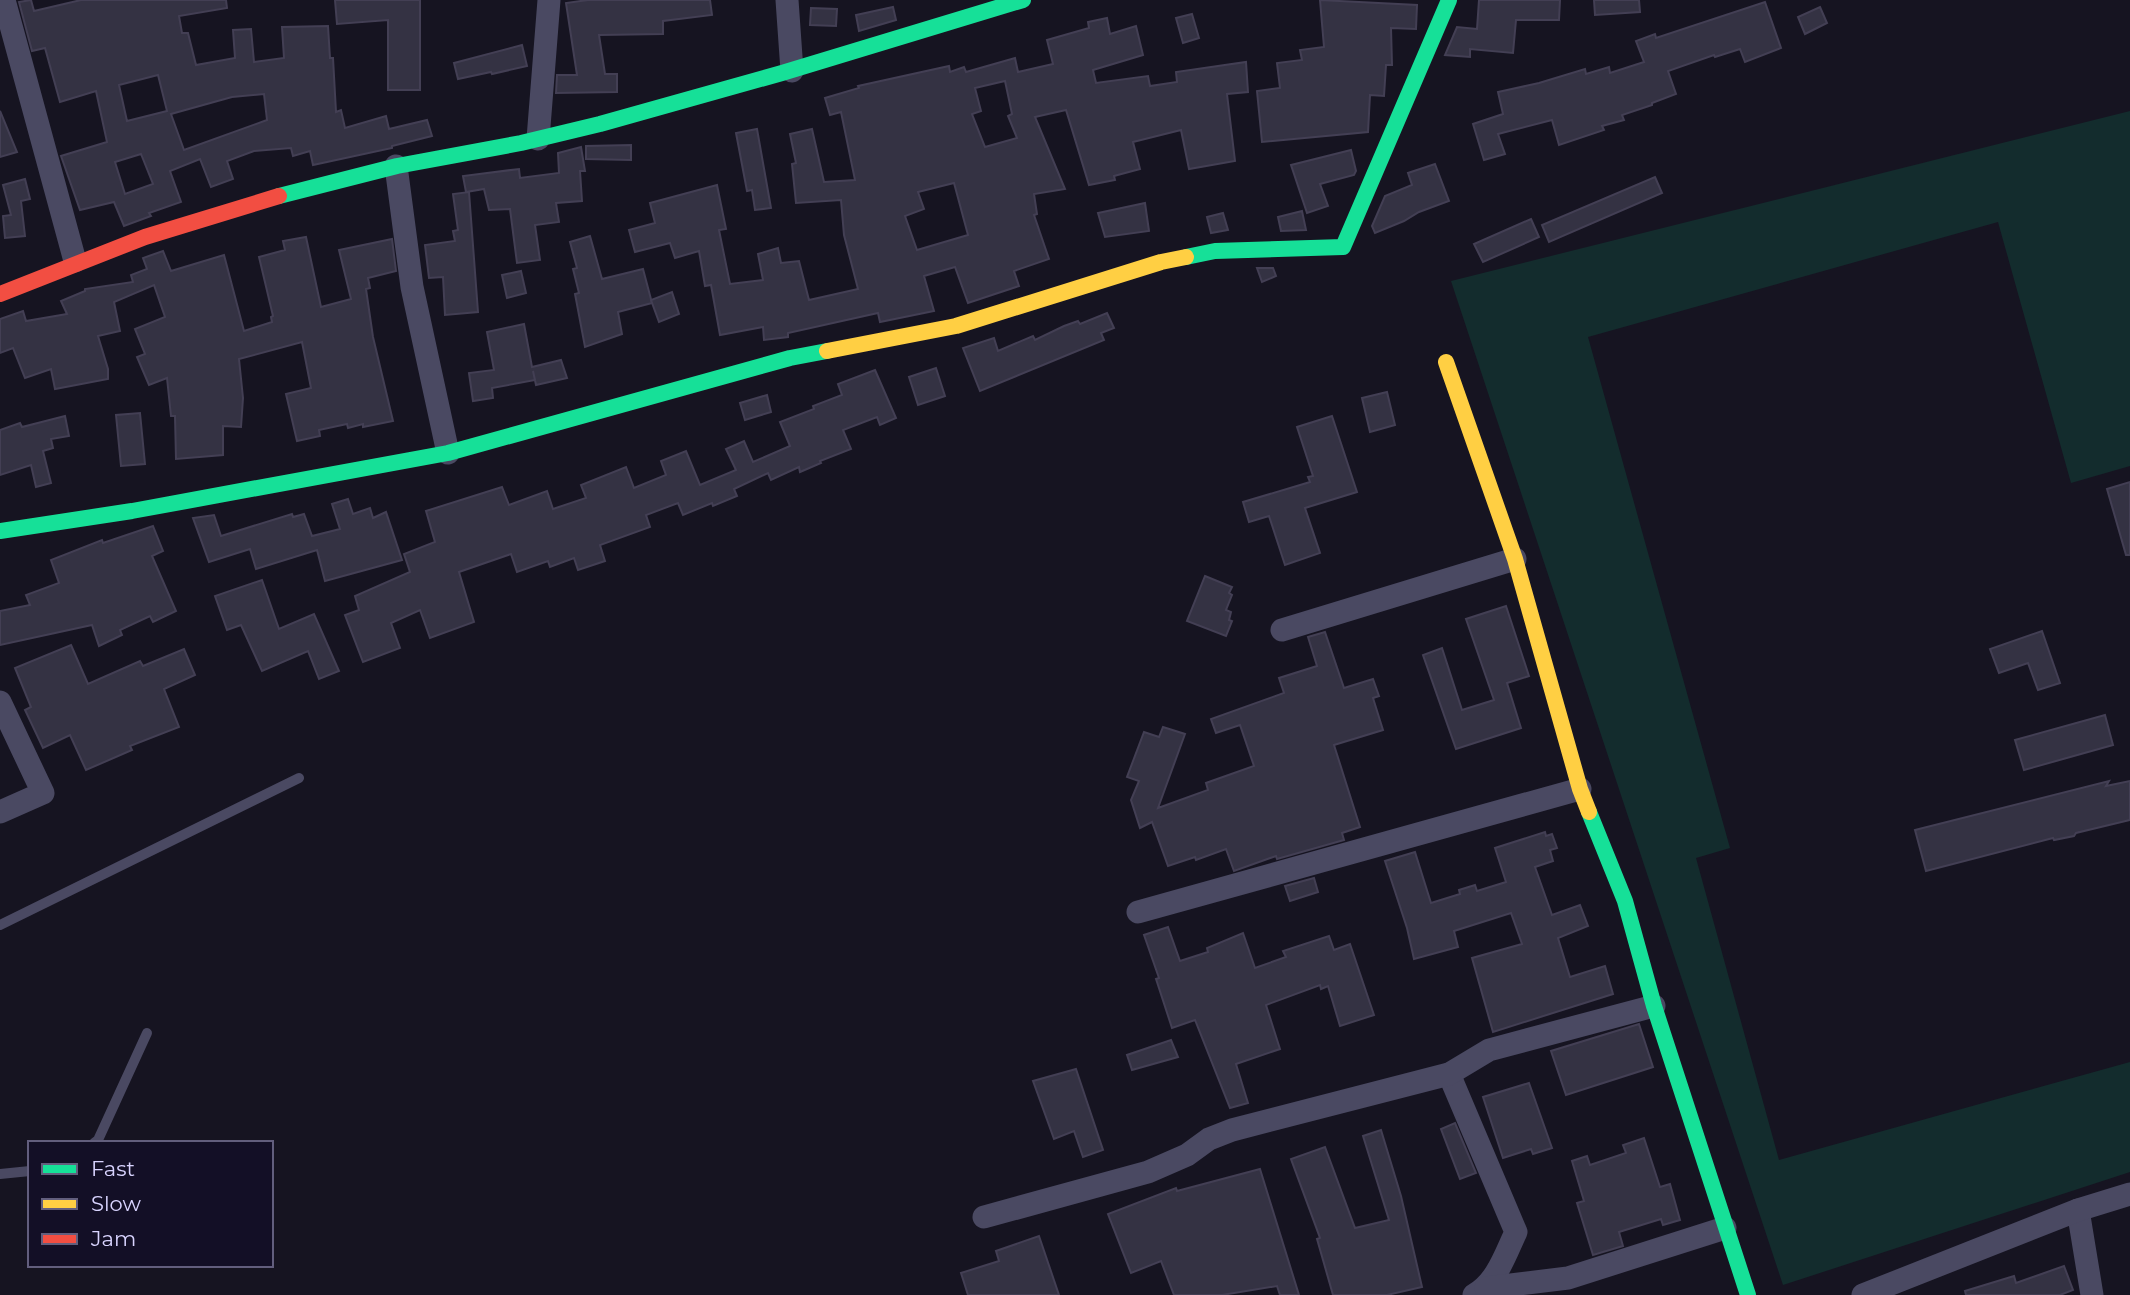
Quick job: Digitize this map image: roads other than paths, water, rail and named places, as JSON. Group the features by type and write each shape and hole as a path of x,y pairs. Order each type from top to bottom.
{"street":[{"path":"4,0 75,261"},
{"path":"538,139 549,0"},
{"path":"788,0 792,71"},
{"path":"0,293 75,261 252,204 396,166 538,139 792,71 1023,0"},
{"path":"0,531 132,511 447,453 790,358 956,326 1161,262 1215,251 1343,247 1449,0"},
{"path":"396,166 412,287 447,453"},
{"path":"1446,362 1515,559 1580,789 1618,878 1654,1006 1748,1295"},
{"path":"1282,630 1515,559"},
{"path":"0,702 43,793 0,812"},
{"path":"1138,912 1580,789"},
{"path":"984,1217 1148,1172 1187,1155 1209,1139 1232,1130 1449,1074 1489,1050 1654,1006"},
{"path":"1449,1074 1516,1232 1495,1275 1480,1292"},
{"path":"1863,1295 2078,1210 2130,1195"},
{"path":"2078,1210 2092,1295"},
{"path":"1480,1292 1568,1278 1725,1228"}],"lane":[{"path":"0,925 299,778"},
{"path":"97,1141 147,1033"},
{"path":"0,1174 28,1171"}]}
